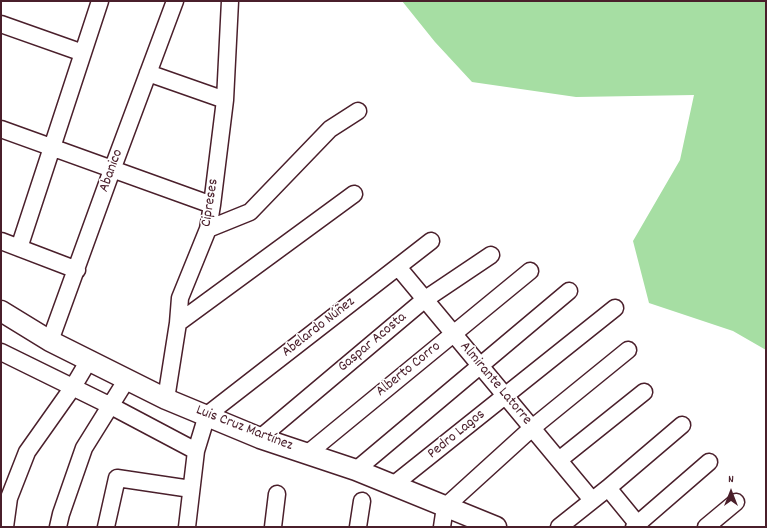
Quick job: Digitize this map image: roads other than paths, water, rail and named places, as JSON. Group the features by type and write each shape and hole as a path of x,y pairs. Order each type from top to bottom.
{"street":[{"path":"19,248 100,1"},
{"name":"Abanico","path":"50,341 175,1"},
{"name":"Cipreses","path":"166,399 178,323 180,298 208,229 212,205 225,100 230,1"},
{"path":"1,24 83,54"},
{"path":"148,73 225,100"},
{"path":"208,229 250,212 330,129 358,111"},
{"path":"1,129 212,205"},
{"path":"178,323 354,194"},
{"path":"1,241 77,270"},
{"name":"Abelardo Núñez","path":"207,415 431,242"},
{"name":"Gaspar Acosta","path":"260,438 424,300 491,255"},
{"name":"Almirante Latorre","path":"398,267 592,500"},
{"name":"Alberto Corro","path":"307,454 530,271"},
{"path":"356,470 569,291"},
{"name":"Pedro Lagos","path":"392,486 615,308"},
{"name":"Luis Cruz Martínez","path":"1,311 50,341 166,399 260,438 356,470 392,486 496,527"},
{"path":"442,527 446,507 532,428 628,350"},
{"path":"1,352 111,406 196,451"},
{"path":"4,527 9,498 27,452 89,360"},
{"path":"58,527 61,514 84,448 127,379"},
{"path":"559,460 644,392"},
{"path":"187,527 196,451 207,415"},
{"path":"559,527 608,488 682,425"},
{"path":"608,488 637,526 709,462"},
{"path":"106,527 117,478 191,489"},
{"path":"273,527 277,494"},
{"path":"358,527 362,501"},
{"path":"706,527 736,502"}]}
